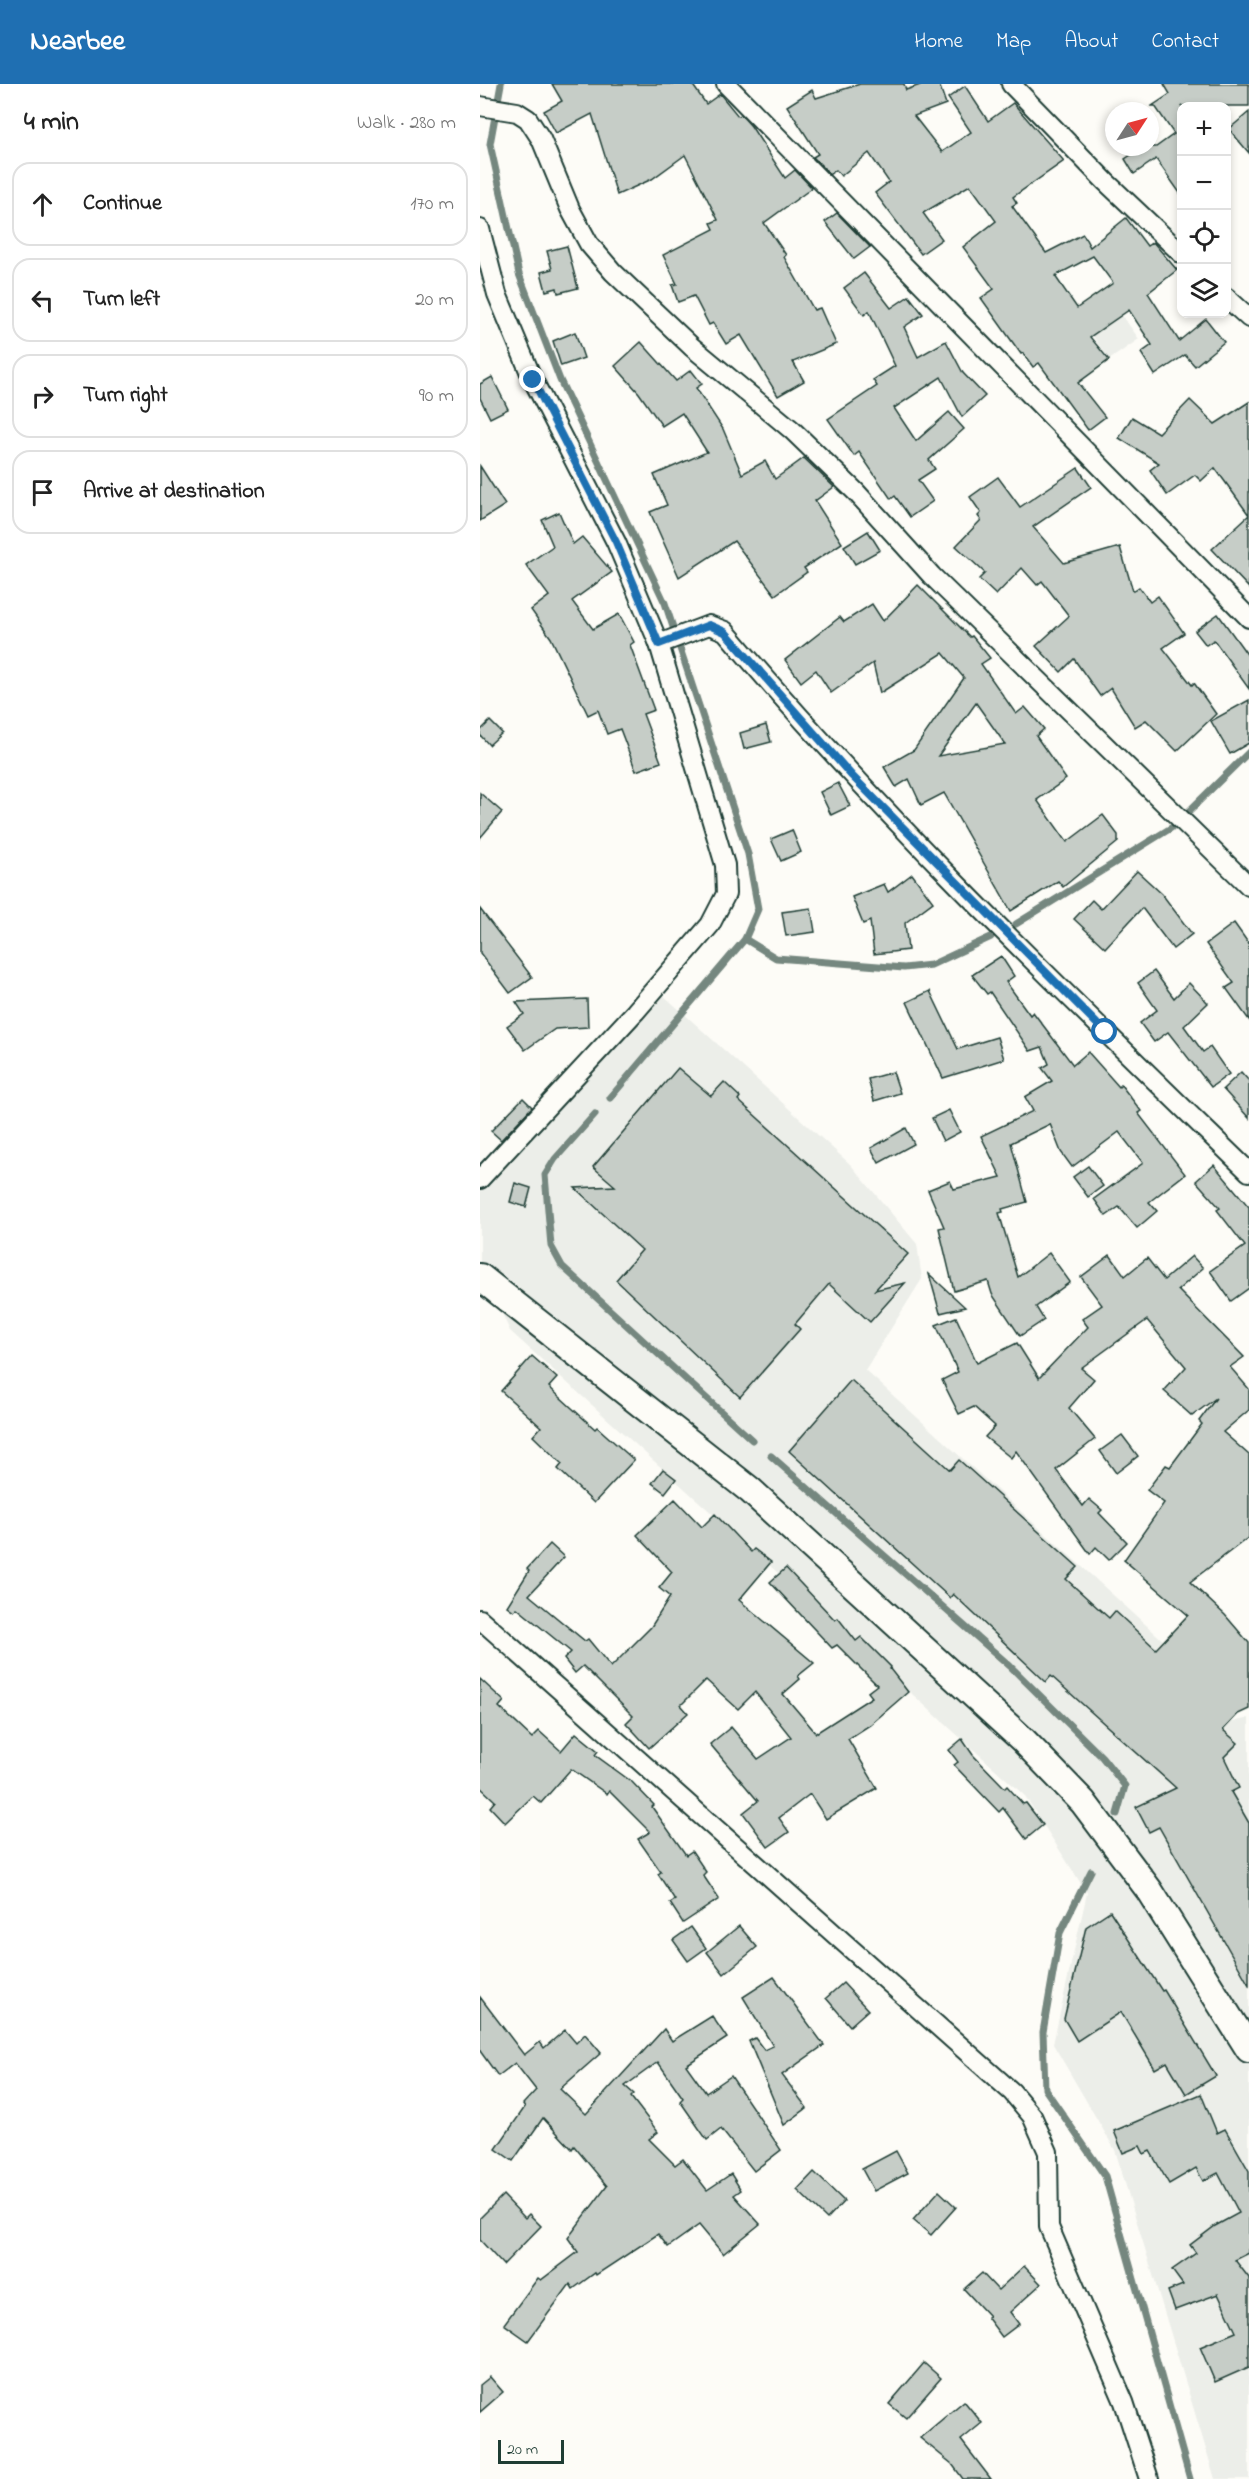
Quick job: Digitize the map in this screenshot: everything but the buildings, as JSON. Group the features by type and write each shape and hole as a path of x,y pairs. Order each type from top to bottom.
{"main road":[{"path":"480,1277 750,1490 1023,1740 1083,1802 1149,1890 1249,2049"}],"street":[{"path":"726,84 1249,618"},
{"path":"1011,84 1106,182 1177,249"},
{"path":"480,106 506,110 528,119 541,139 575,218 589,244 613,272 692,347 792,430 856,492 932,576 1249,886"},
{"path":"480,229 497,294 533,380 616,542 663,642 725,865 726,894 710,925 635,1012 480,1179"},
{"path":"1231,301 1249,318"},
{"path":"663,642 690,630 709,625 725,632 852,776 1105,1032 1249,1172"},
{"path":"480,1618 1012,2092 1032,2116 1048,2152 1049,2227 1120,2391 1149,2479"}],"shaded area":[{"path":"1119,311 1139,339 1109,360 1090,332"},
{"path":"651,984 851,1165 917,1244 922,1279 865,1370 1188,1663 1229,1723 1249,1718 1249,2479 1215,2479 1115,2150 1053,2044 1087,1893 1025,1796 510,1331 480,1265 480,1188"}],"waterway":[{"path":"501,84 490,144 519,274 560,380 665,603 748,854 758,909 745,939 610,1098"},
{"path":"1188,812 1249,752"},
{"path":"1016,924 1171,828"},
{"path":"745,939 776,958 904,968 931,965 991,937"},
{"path":"595,1114 555,1159 545,1175 551,1246 562,1266 752,1440"},
{"path":"771,1456 1010,1666 1102,1757 1125,1786 1117,1814"},
{"path":"1091,1871 1060,1933 1043,2032 1045,2089 1105,2176 1190,2479"}],"route":[{"path":"533,380 616,542 659,644 690,630 709,625 725,632 852,776 1105,1032"}]}
